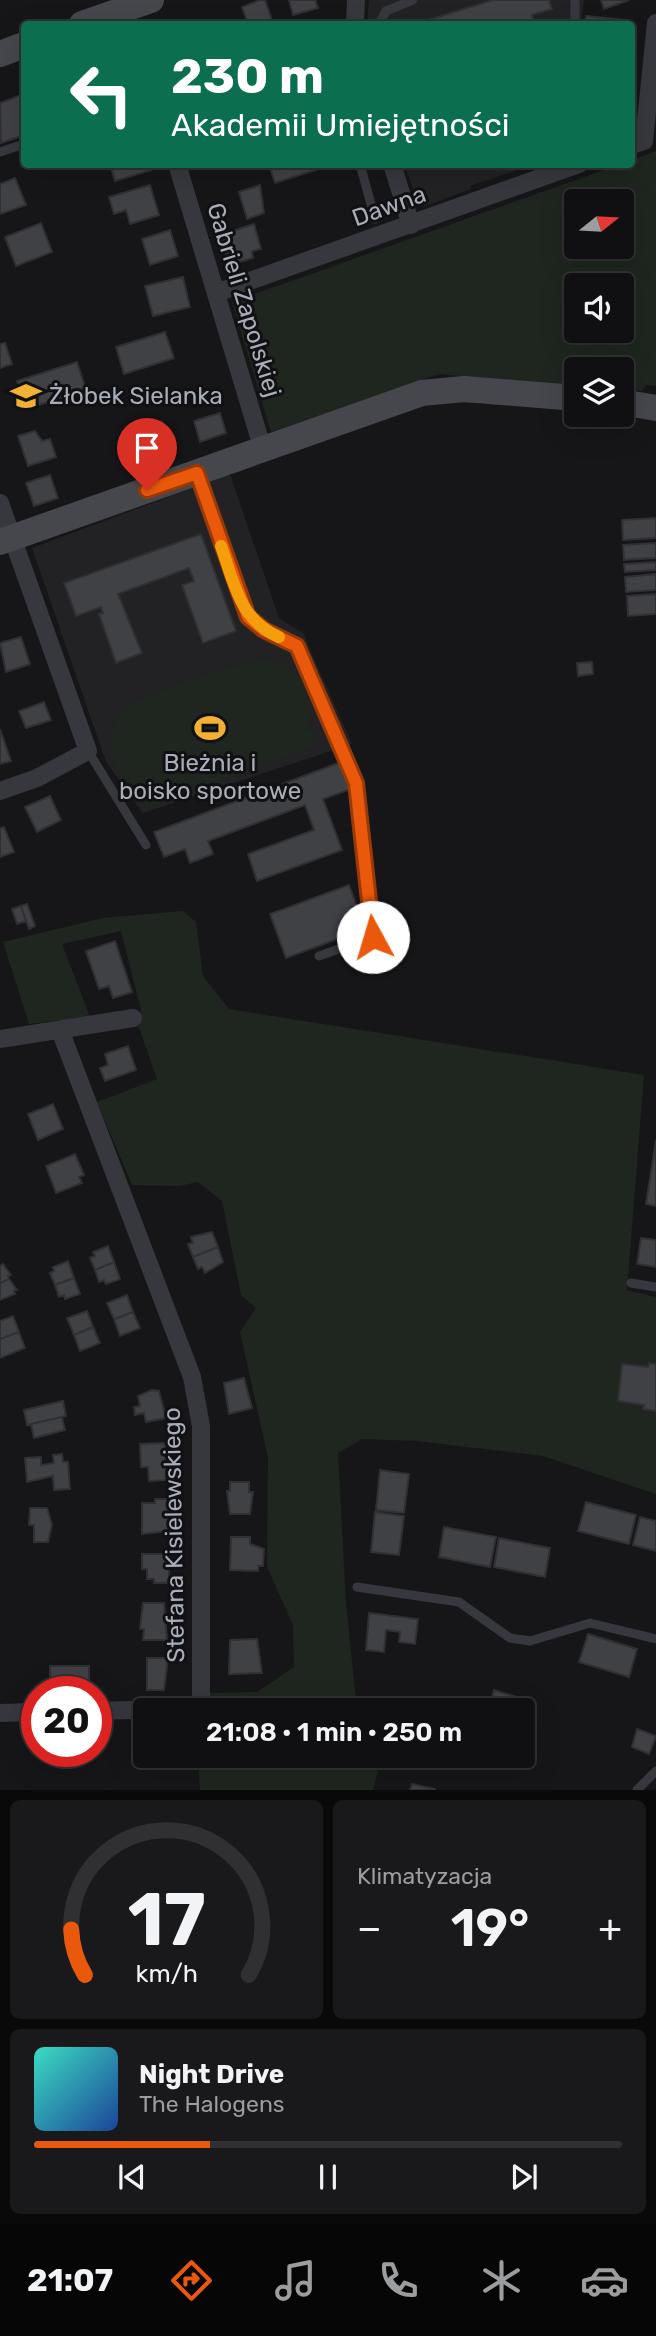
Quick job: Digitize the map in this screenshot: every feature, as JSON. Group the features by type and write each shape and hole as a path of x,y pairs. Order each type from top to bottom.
{"street":[{"path":"355,21 356,0"},
{"path":"95,21 138,11"},
{"path":"635,144 644,141 656,23"},
{"path":"0,54 21,46"},
{"name":"Gabrieli Zapolskiej","path":"178,168 263,450"},
{"path":"393,168 411,225"},
{"name":"Dawna","path":"216,293 568,168"},
{"path":"6,540 442,389 564,397"},
{"path":"634,404 656,408"},
{"path":"0,503 6,540 88,751 37,778 0,791"},
{"path":"0,1039 133,1018"},
{"name":"Stefana Kisielewskiego","path":"60,1030 192,1377 201,1426 201,1708 112,1711"},
{"path":"0,1713 21,1712"}],"lane":[{"path":"381,21 386,11 413,0"},
{"path":"575,0 575,21"},
{"path":"0,152 21,145"},
{"path":"361,168 375,219"},
{"path":"197,473 248,617 264,630 297,646 356,783 373,937 319,956"},
{"path":"88,751 146,845"},
{"path":"631,1283 656,1287"},
{"path":"357,1587 459,1602 510,1638 530,1641 590,1623 656,1639"},
{"path":"637,1790 656,1771"}],"shaded area":[{"path":"369,0 584,0 581,21 367,21"},
{"path":"656,151 656,386 646,385 642,391 634,390 634,357 564,357 564,385 439,374 271,432 232,302 610,168 635,168 635,159"},
{"path":"406,168 523,168 470,186 471,189 425,206 417,202"},
{"path":"230,474 279,618 303,633 352,744 143,813 106,762 32,548"},
{"name":"Bieżnia i boisko sportowe","path":"270,659 291,670 306,687 311,708 305,731 311,729 317,745 146,808 140,790 119,770 111,750 112,732 124,710 137,701 197,678"},
{"path":"183,911 196,922 203,976 229,1009 644,1075 627,1290 656,1297 656,1494 543,1456 416,1441 362,1439 338,1453 346,1603 356,1698 209,1698 209,1693 257,1692 294,1667 293,1625 267,1567 268,1458 240,1332 256,1308 241,1295 222,1201 198,1182 179,1186 132,1185 97,1102 157,1079 138,1025 141,1010 121,931 62,944 90,1017 29,1024 3,942 103,918"},
{"path":"199,1768 379,1768 373,1790 200,1790"}],"building":[{"path":"265,0 272,21 247,21 242,7"},
{"path":"289,0 315,0 318,8 293,15"},
{"path":"493,0 549,0 552,9 532,15 534,21 425,21"},
{"path":"601,0 629,0 604,9"},
{"path":"586,16 626,20 626,21 585,21"},
{"path":"21,95 21,136 1,143 0,103"},
{"path":"111,168 151,168 151,170 115,181"},
{"path":"270,168 322,168 275,183"},
{"path":"15,178 26,205 0,214 0,184"},
{"path":"150,185 159,215 130,224 126,210 114,214 109,197"},
{"path":"260,185 264,213 247,219 239,192"},
{"path":"41,223 52,252 16,266 5,237"},
{"path":"254,224 261,249 252,251 253,258 229,265 220,235"},
{"path":"170,230 178,256 150,265 142,239"},
{"path":"183,277 190,307 153,316 145,286"},
{"path":"165,332 174,358 124,374 116,347"},
{"path":"5,343 12,364 0,368 0,344"},
{"path":"77,362 86,390 26,409 17,381"},
{"path":"220,413 226,433 200,442 194,421"},
{"path":"161,421 175,438 170,441 174,454 153,460 143,432"},
{"path":"35,431 42,441 50,439 56,457 28,466 18,436"},
{"path":"50,475 58,498 34,506 26,483"},
{"path":"656,518 656,538 623,540 622,520"},
{"path":"201,534 236,631 203,643 182,585 194,581 189,568 118,594 142,653 116,663 99,614 103,613 101,607 76,616 64,583"},
{"path":"656,543 656,558 624,560 623,545"},
{"path":"656,562 656,570 625,572 624,564"},
{"path":"656,574 656,590 626,592 625,577"},
{"path":"656,594 656,614 628,616 627,596"},
{"path":"21,637 30,664 6,672 0,643"},
{"path":"592,662 593,674 578,676 577,663"},
{"path":"44,702 51,720 26,728 19,711"},
{"path":"0,729 11,761 0,764"},
{"path":"341,762 351,789 323,799 342,850 257,881 248,854 314,830 305,805 208,841 213,854 190,863 185,849 164,857 154,832"},
{"path":"50,796 61,820 37,832 25,807"},
{"path":"4,827 14,852 0,857 0,828"},
{"path":"349,885 365,929 286,958 270,914"},
{"path":"27,904 35,926 29,929 21,906"},
{"path":"21,906 26,921 17,924 12,909"},
{"path":"115,941 132,992 113,998 109,986 99,989 86,951"},
{"path":"128,1046 136,1070 105,1081 100,1068 108,1065 105,1054"},
{"path":"53,1104 63,1129 38,1140 28,1114"},
{"path":"656,1140 656,1206 646,1204"},
{"path":"75,1154 84,1175 79,1177 82,1183 56,1193 46,1166"},
{"path":"212,1232 218,1247 193,1257 188,1244 193,1243 191,1237"},
{"path":"641,1238 656,1240 656,1267 637,1264"},
{"path":"108,1246 114,1262 95,1270 90,1258 95,1256 93,1252"},
{"path":"218,1247 223,1262 205,1273 202,1267 198,1269 193,1257"},
{"path":"68,1261 74,1278 55,1285 50,1273 54,1271 53,1267"},
{"path":"114,1262 120,1279 106,1284 104,1280 99,1282 95,1270"},
{"path":"3,1264 11,1275 0,1283 0,1266"},
{"path":"74,1278 80,1294 65,1299 64,1295 59,1297 55,1285"},
{"path":"9,1279 17,1290 14,1291 15,1294 0,1300 0,1283"},
{"path":"127,1295 133,1312 114,1319 107,1303"},
{"path":"87,1311 93,1327 74,1335 67,1318"},
{"path":"133,1312 140,1328 120,1336 114,1319"},
{"path":"13,1316 19,1332 0,1339 0,1321"},
{"path":"93,1327 100,1343 80,1351 74,1335"},
{"path":"19,1332 25,1348 0,1358 0,1339"},
{"path":"649,1363 656,1364 656,1411 643,1409 644,1405 618,1401 622,1364 648,1367"},
{"path":"244,1378 252,1408 229,1414 224,1383"},
{"path":"152,1390 159,1391 166,1418 146,1422 144,1413 135,1415 134,1407 140,1406 138,1396"},
{"path":"63,1401 66,1416 27,1425 24,1410"},
{"path":"62,1417 65,1430 34,1438 31,1424"},
{"path":"165,1443 166,1480 149,1481 148,1467 141,1467 140,1444"},
{"path":"62,1454 63,1462 68,1462 70,1489 54,1490 53,1476 27,1482 25,1458 41,1457 41,1465 54,1463 53,1455"},
{"path":"380,1470 409,1474 404,1513 376,1510"},
{"path":"230,1482 249,1482 249,1492 253,1492 250,1514 230,1514 227,1491 230,1491"},
{"path":"155,1499 172,1499 168,1531 142,1534 142,1503 155,1503"},
{"path":"586,1502 636,1515 629,1544 578,1531"},
{"path":"30,1508 47,1508 52,1525 48,1542 34,1542 34,1525 29,1525"},
{"path":"375,1512 404,1516 399,1555 371,1552"},
{"path":"640,1517 656,1521 656,1551 633,1545"},
{"path":"444,1527 496,1537 490,1567 439,1557"},
{"path":"231,1537 250,1537 250,1544 264,1549 263,1566 258,1566 258,1571 230,1570"},
{"path":"499,1538 550,1548 545,1577 494,1567"},
{"path":"142,1554 169,1554 169,1583 154,1583 154,1579 147,1579 147,1569 142,1569"},
{"path":"143,1603 164,1603 167,1640 143,1640 144,1629 140,1629"},
{"path":"369,1613 418,1619 415,1644 399,1642 400,1632 386,1630 384,1652 366,1650"},
{"path":"588,1634 637,1649 629,1677 579,1662"},
{"path":"257,1639 262,1673 229,1674 230,1640"},
{"path":"147,1658 168,1658 164,1690 147,1690"},
{"path":"50,1666 89,1666 89,1676 50,1676"},
{"path":"494,1690 520,1698 492,1698"},
{"path":"637,1729 656,1736 649,1754 632,1747"},
{"path":"412,1784 435,1789 435,1790 410,1790"}],"slow traffic":[{"path":"221,546 248,617 264,630 279,637"}],"place":[{"name":"Żłobek Sielanka","path":"26,396"},
{"name":"Bieżnia i boisko sportowe","path":"210,728"}],"route":[{"path":"147,490 197,473 248,617 264,630 297,646 356,783 373,937"}]}
